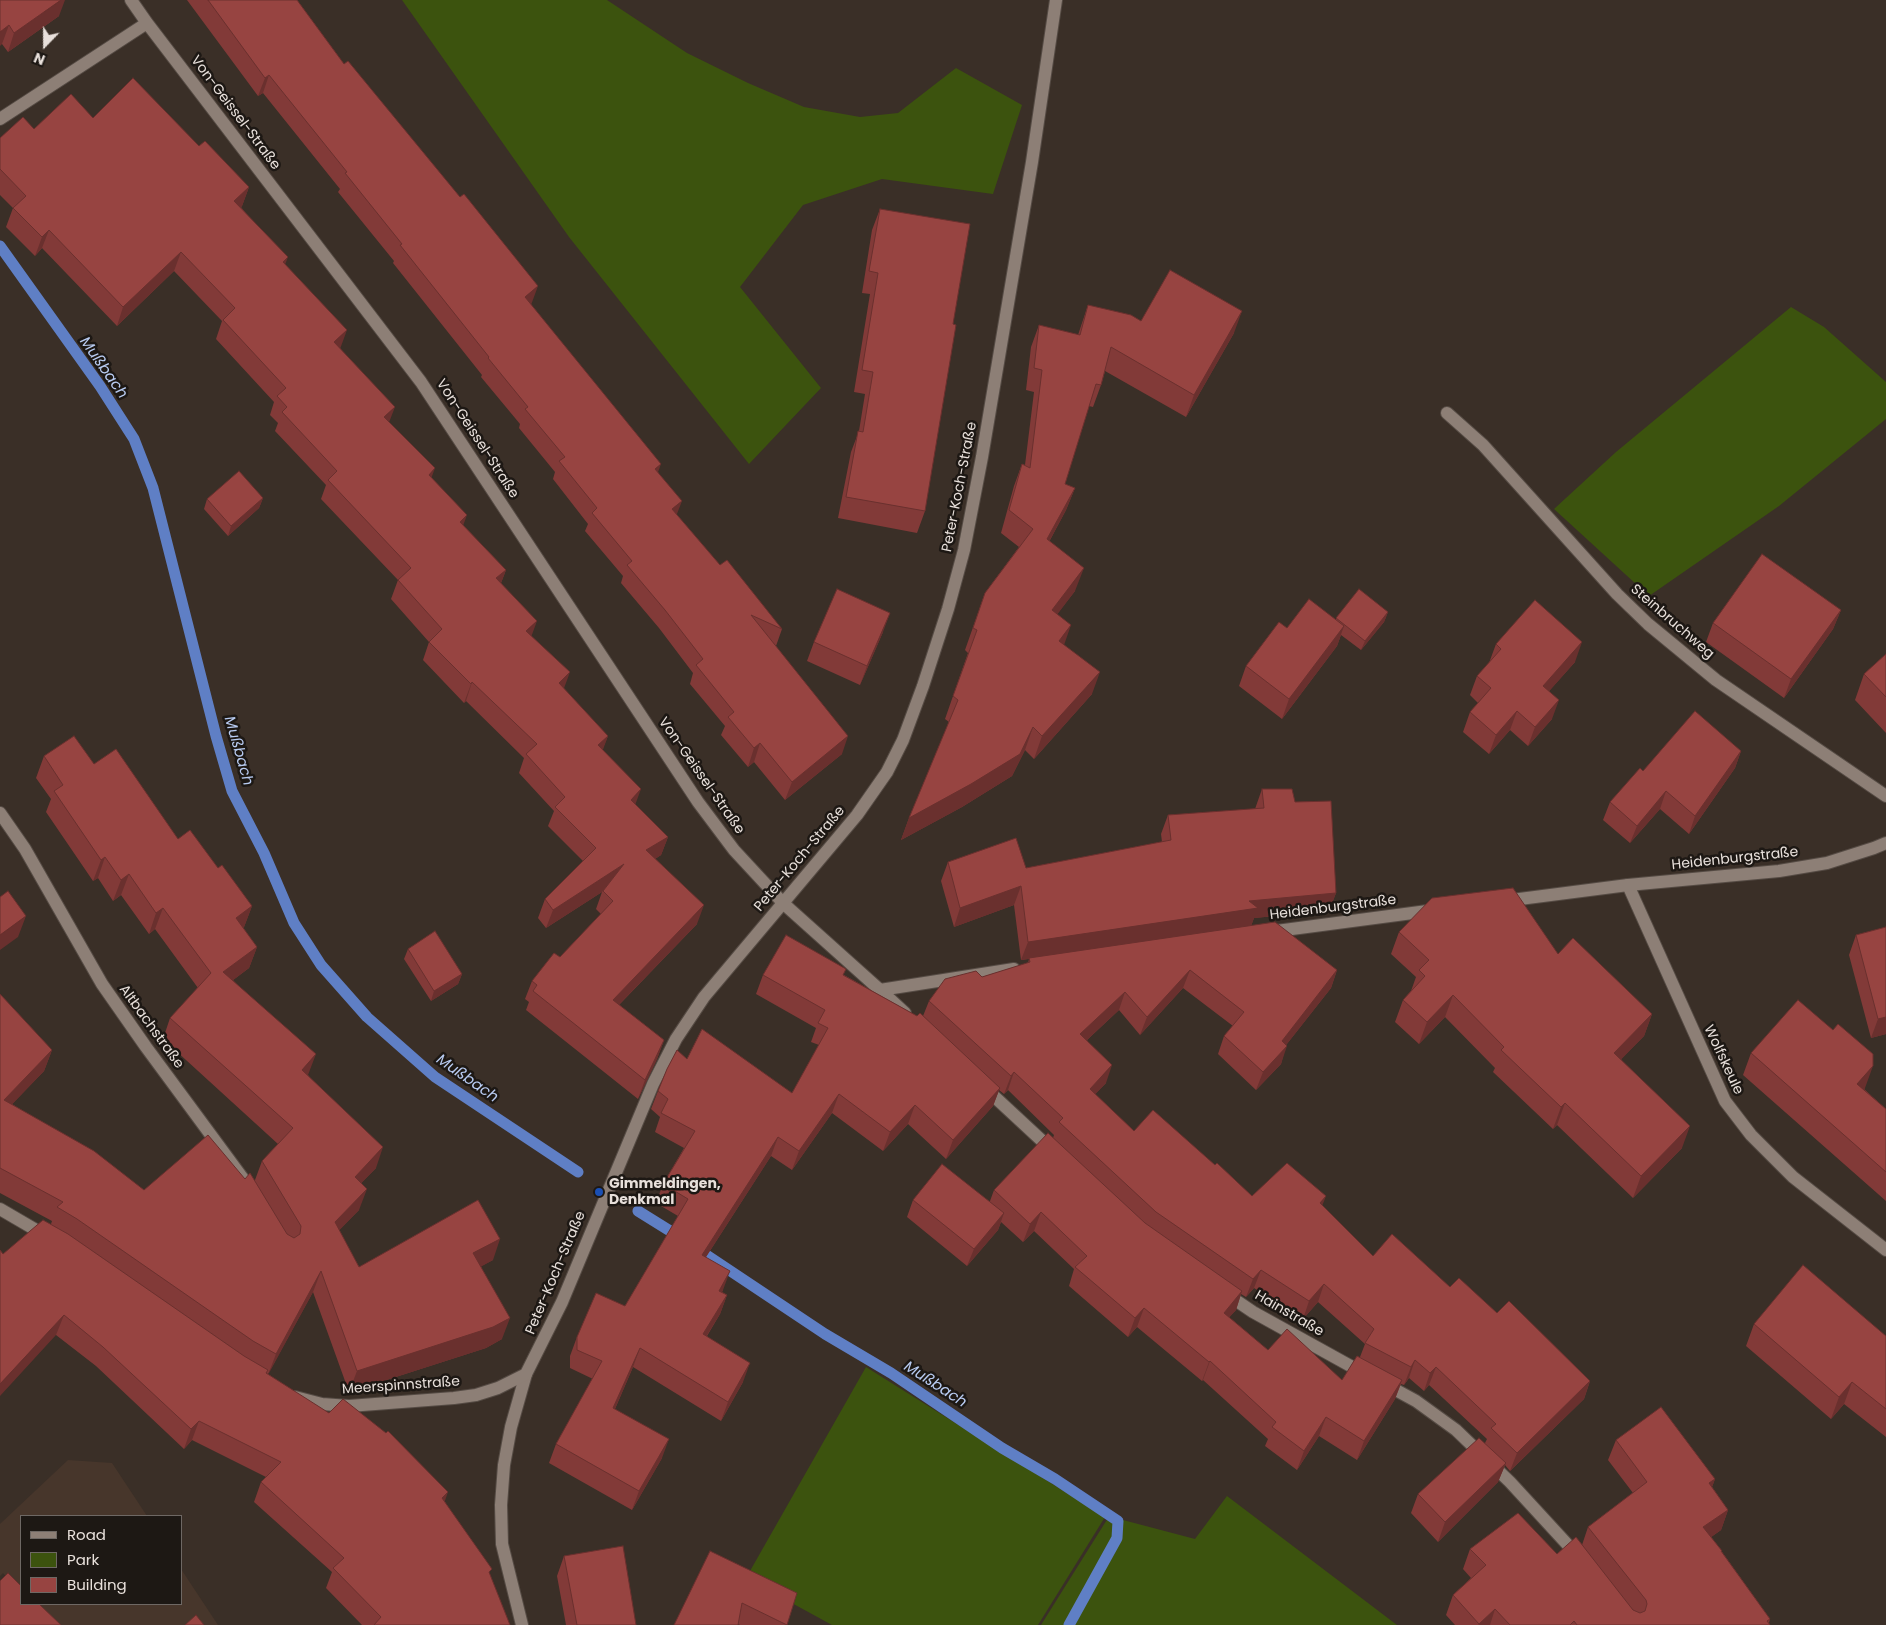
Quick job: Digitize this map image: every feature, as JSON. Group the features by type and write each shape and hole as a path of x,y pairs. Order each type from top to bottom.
{"street":[{"name":"Von-Geissel-Straße","path":"132,0 147,23 421,382 698,802 734,850 784,904"},
{"name":"Peter-Koch-Straße","path":"522,1625 502,1544 501,1505 504,1465 511,1427 526,1374 562,1302 653,1084 676,1039 704,997 857,815 887,772 903,740 923,686 948,609 964,550 982,457 1032,162 1056,0"},
{"path":"0,118 147,23"},
{"name":"Steinbruchweg","path":"1447,413 1483,445 1618,594 1648,624 1716,680 1886,796"},
{"name":"Altbachstraße","path":"0,813 25,849 102,984 252,1192"},
{"name":"Heidenburgstraße","path":"1491,903 1628,885 1779,871 1828,863 1886,843"},
{"name":"Wolfskeule","path":"1628,885 1724,1101 1751,1135 1793,1177 1886,1250"},
{"path":"784,904 916,1023"},
{"name":"Heidenburgstraße","path":"1257,933 1452,908"},
{"path":"880,990 1024,968"},
{"path":"973,1076 1066,1163"},
{"path":"0,1210 57,1242"},
{"name":"Hainstraße","path":"1214,1285 1253,1312 1416,1401 1456,1430 1510,1482 1585,1564"},
{"name":"Meerspinnstraße","path":"284,1393 322,1404 349,1406 425,1401 476,1395 498,1388 526,1374"}],"shaded area":[{"path":"68,1460 112,1463 146,1515 20,1515 20,1593 3,1573 0,1576 0,1524"},
{"path":"182,1571 218,1625 49,1625 31,1605 182,1605"}],"green space":[{"path":"402,0 607,0 687,53 748,83 804,107 860,117 898,113 956,68 1022,105 993,194 882,179 803,205 740,287 821,388 749,464 569,237"},
{"path":"1791,307 1824,327 1886,382 1886,419 1779,506 1649,596 1554,509 1616,452"},
{"path":"866,1367 1105,1517 1038,1625 832,1625 746,1578"},
{"path":"1227,1496 1397,1625 1041,1625 1108,1518 1123,1520 1195,1539"}],"building":[{"path":"0,0 61,0 14,33 9,25 0,32"},
{"path":"208,0 297,0 344,64 348,61 460,197 464,194 538,286 525,297 661,464 655,469 682,501 672,509 720,565 727,560 782,629 751,615 848,736 792,782 760,743 754,748 728,717 734,712 696,665 703,659 627,565 632,561 592,513 597,508 559,461 565,457 525,409 528,407 400,245 402,244 345,173 347,172 269,75 265,78"},
{"path":"133,78 199,146 205,141 249,187 234,201 288,257 283,262 347,330 334,342 395,407 384,417 435,468 429,475 467,515 460,522 506,570 496,578 537,621 526,631 570,672 559,683 608,736 598,745 641,789 631,800 668,837 646,850 704,905 613,1000 664,1040 645,1080 533,991 537,985 532,981 554,953 560,957 613,901 603,891 624,864 553,910 545,899 596,848 555,807 565,797 526,754 537,744 472,682 471,684 429,642 442,629 398,580 411,568 328,480 337,471 282,412 287,407 277,396 286,388 223,320 235,308 181,252 123,307 49,230 42,237 13,208 26,196 0,169 0,138 23,117 34,129 71,94 93,118"},
{"path":"880,209 970,224 953,324 956,325 925,511 846,497 858,431 863,432 873,372 862,370 878,273 869,271"},
{"path":"1170,270 1242,311 1194,395 1111,347 1101,385 1096,384 1065,484 1075,488 1047,539 1084,568 1052,610 1071,625 1059,641 1100,672 1042,736 1033,727 1020,754 971,784 909,818 958,700 953,696 977,630 973,628 985,593 1033,529 1009,510 1022,464 1030,468 1042,370 1034,368 1039,325 1080,335 1088,305 1131,315 1141,321"},
{"path":"239,471 263,498 231,526 207,499"},
{"path":"1762,554 1841,610 1791,679 1713,623"},
{"path":"837,589 890,613 867,666 814,642"},
{"path":"1359,589 1388,612 1365,641 1336,618"},
{"path":"1309,599 1344,626 1289,699 1246,666 1279,622 1287,628"},
{"path":"1535,600 1582,642 1543,686 1559,700 1535,727 1517,711 1496,735 1470,712 1491,688 1477,676 1501,649 1496,644"},
{"path":"1886,654 1886,697 1864,674"},
{"path":"1695,711 1741,751 1695,816 1666,791 1637,826 1610,802 1640,768 1643,771"},
{"path":"74,736 94,764 116,749 178,839 190,830 218,868 222,865 252,906 236,918 257,947 223,972 316,1054 302,1070 383,1147 355,1177 367,1189 335,1222 359,1267 478,1200 500,1239 473,1253 510,1318 493,1327 357,1371 321,1271 276,1354 253,1341 57,1207 63,1202 0,1168 0,994 52,1050 4,1100 94,1151 144,1190 208,1135 245,1179 250,1173 287,1234 294,1238 300,1234 301,1226 262,1161 293,1128 170,1018 211,973 163,908 156,913 129,874 121,880 105,857 101,860 54,791 63,785 44,756"},
{"path":"1262,789 1292,789 1295,802 1331,801 1336,893 1249,901 1258,908 1028,942 1021,886 960,908 948,862 1016,838 1026,868 1171,840 1168,815 1264,808"},
{"path":"1513,888 1558,954 1573,938 1652,1014 1614,1053 1690,1126 1641,1176 1565,1103 1561,1107 1501,1050 1504,1047 1453,995 1427,1022 1403,1000 1425,976 1419,970 1429,960 1399,932 1432,898"},
{"path":"8,891 26,916 0,935 0,897"},
{"path":"1275,922 1337,970 1282,1041 1287,1046 1263,1072 1224,1036 1244,1012 1190,970 1147,1017 1125,992 1080,1034 1112,1065 1090,1089 1134,1131 1153,1110 1215,1165 1217,1163 1252,1196 1287,1163 1326,1196 1320,1203 1373,1256 1392,1234 1450,1287 1459,1278 1497,1313 1509,1301 1590,1381 1517,1453 1491,1428 1496,1424 1436,1367 1430,1373 1415,1360 1411,1367 1365,1343 1374,1329 1324,1284 1309,1301 1261,1270 1253,1279 1156,1212 1059,1122 1063,1118 1014,1072 1011,1076 929,1001 945,979 976,971 982,977 1030,962 1029,958"},
{"path":"1886,927 1886,1017 1878,1019 1856,935"},
{"path":"435,931 462,974 434,991 408,949"},
{"path":"786,935 846,969 843,975 917,1016 920,1013 1000,1088 953,1140 915,1105 890,1132 839,1094 799,1151 778,1137 702,1255 730,1271 719,1291 727,1295 703,1334 750,1363 728,1402 640,1348 613,1408 669,1439 639,1491 556,1444 602,1361 577,1350 577,1337 596,1293 625,1306 688,1199 663,1184 695,1131 661,1113 668,1099 658,1091 677,1050 687,1059 702,1029 792,1093 828,1028 818,1023 825,1010 763,975"},
{"path":"1798,1000 1833,1030 1838,1024 1873,1054 1873,1066 1857,1084 1886,1109 1886,1172 1751,1053"},
{"path":"1048,1133 1145,1223 1242,1291 1224,1313 1268,1350 1287,1329 1342,1380 1357,1356 1402,1380 1364,1441 1326,1417 1304,1451 1272,1427 1276,1422 1210,1361 1144,1308 1135,1318 1075,1267 1087,1256 1041,1212 1030,1224 994,1190"},
{"path":"942,1164 1004,1213 974,1249 913,1200"},
{"path":"43,1220 68,1234 244,1356 268,1370 266,1373 329,1413 343,1399 386,1433 388,1431 448,1492 442,1498 492,1569 489,1572 510,1625 374,1625 381,1617 333,1568 344,1558 261,1482 281,1462 199,1421 191,1429 103,1347 64,1315 0,1384 0,1250 3,1254"},
{"path":"1803,1265 1886,1336 1886,1409 1852,1382 1839,1397 1754,1324"},
{"path":"1661,1407 1715,1479 1709,1483 1728,1510 1703,1527 1770,1619 1767,1621 1770,1625 1577,1625 1574,1621 1570,1625 1510,1625 1495,1609 1479,1624 1453,1595 1486,1565 1470,1549 1518,1513 1557,1554 1576,1537 1633,1610 1640,1613 1645,1611 1646,1600 1588,1527 1647,1482 1616,1440"},
{"path":"1479,1438 1506,1463 1445,1522 1418,1494"},
{"path":"623,1546 636,1625 577,1625 564,1556"},
{"path":"710,1551 797,1593 787,1625 742,1603 738,1625 674,1625"},
{"path":"8,1573 20,1585 20,1605 40,1605 61,1625 0,1625 0,1581"},
{"path":"196,1615 204,1625 185,1625"}],"waterway":[{"name":"Mußbach","path":"0,246 100,386 134,439 153,488 216,736 232,791 264,853 294,923 321,965 367,1017 435,1077 578,1172"},
{"name":"Mußbach","path":"638,1211 683,1239"},
{"name":"Mußbach","path":"696,1248 825,1334 891,1373 1002,1448 1055,1479 1118,1521 1117,1538 1069,1625"}],"place":[{"name":"Gimmeldingen, Denkmal","path":"599,1192"}]}
